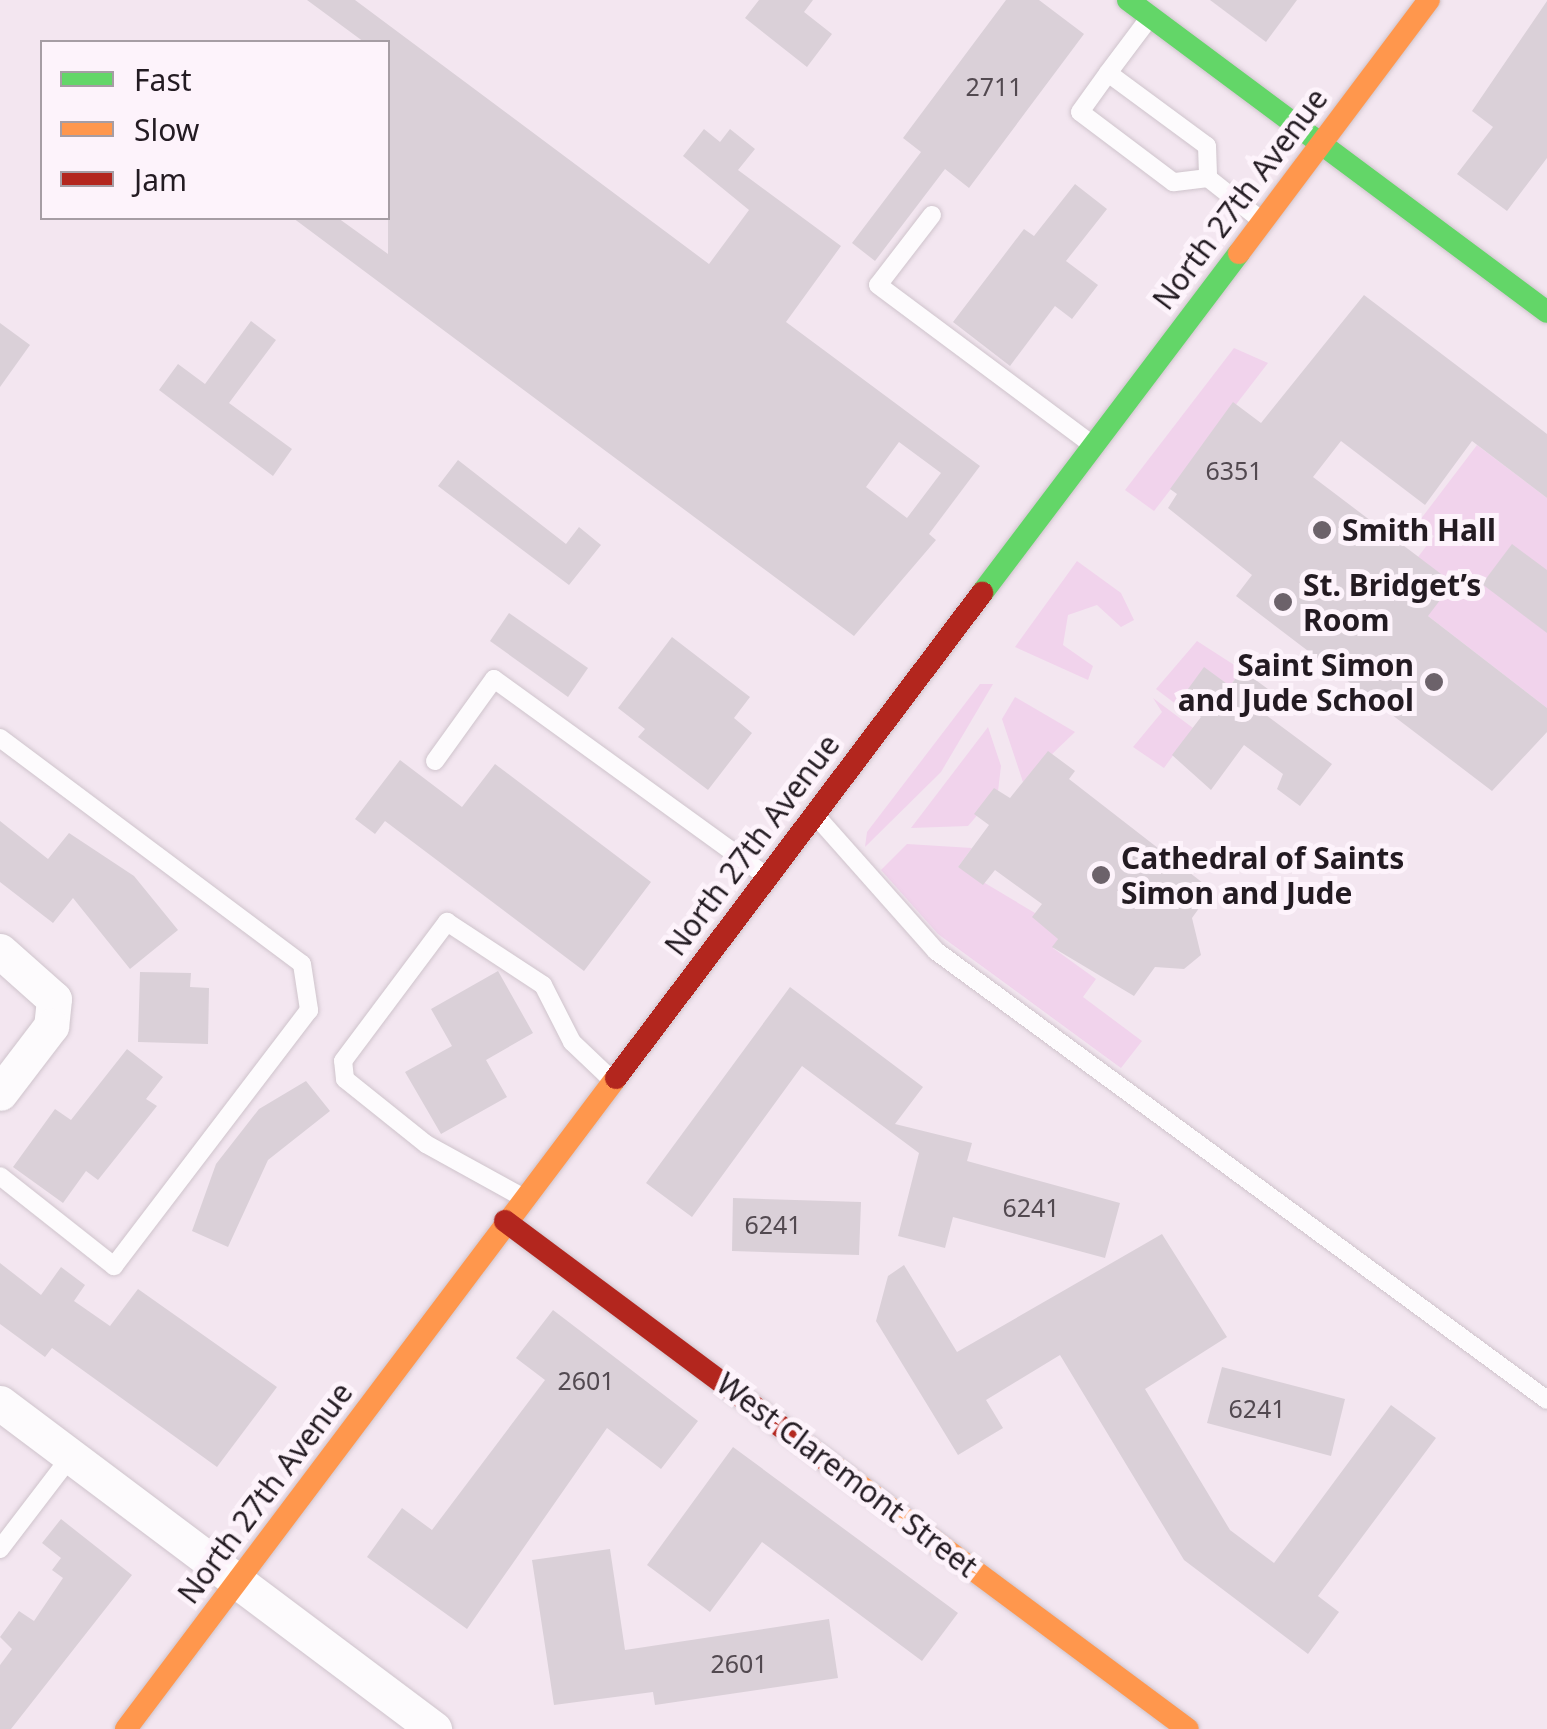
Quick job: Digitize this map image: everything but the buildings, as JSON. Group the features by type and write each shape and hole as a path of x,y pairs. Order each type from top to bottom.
{"main road":[{"path":"1128,0 1547,312"},
{"name":"North 27th Avenue","path":"126,1729 523,1197 1429,0"},
{"name":"West Claremont Street","path":"505,1221 1188,1729"}],"street":[{"path":"0,951 54,999 51,1026 0,1093"},
{"path":"0,1403 434,1729"}],"lane":[{"path":"1150,17 1080,112 1172,182 1208,178 1262,220"},
{"path":"1108,73 1207,146 1208,178"},
{"path":"932,216 878,285 1092,444"},
{"path":"435,760 494,679 766,875"},
{"path":"0,738 302,964 309,1010 114,1266 0,1176"},
{"path":"813,813 936,951 1547,1400"},
{"path":"523,1197 426,1144 345,1079 343,1061 447,922 466,926 543,986 572,1042 612,1080"},
{"path":"0,1549 71,1456"}],"shaded area":[{"path":"1234,348 1268,363 1154,511 1125,490"},
{"path":"1477,445 1547,498 1547,708 1428,616 1418,557 1434,536 1417,524"},
{"path":"1077,561 1121,593 1134,620 1121,627 1097,605 1068,615 1063,645 1093,666 1088,680 1015,647"},
{"path":"1197,641 1242,670 1230,686 1204,668 1177,705 1156,689"},
{"path":"980,684 993,684 941,772 865,847 867,832"},
{"path":"1015,697 1075,732 1023,782 1002,719"},
{"path":"1153,698 1193,728 1164,768 1133,747 1162,712"},
{"path":"988,727 1001,766 998,791 968,826 911,828"},
{"path":"907,844 972,848 958,867 1035,913 1058,939 1053,948 1096,979 1083,997 1142,1041 1121,1068 938,934 881,870"}],"traffic: fast":[{"path":"1128,0 1547,312"},
{"path":"982,593 1239,253"}],"traffic: slow":[{"path":"1239,253 1429,0"},
{"path":"126,1729 616,1078"},
{"path":"824,1459 1188,1729"}],"traffic: jam":[{"path":"616,1078 982,593"},
{"path":"505,1221 824,1459"}],"place":[{"name":"Smith Hall","path":"1322,530"},
{"name":"St. Bridget’s Room","path":"1283,602"},
{"name":"Saint Simon and Jude School","path":"1434,682"},
{"name":"Cathedral of Saints Simon and Jude","path":"1101,875"}]}
